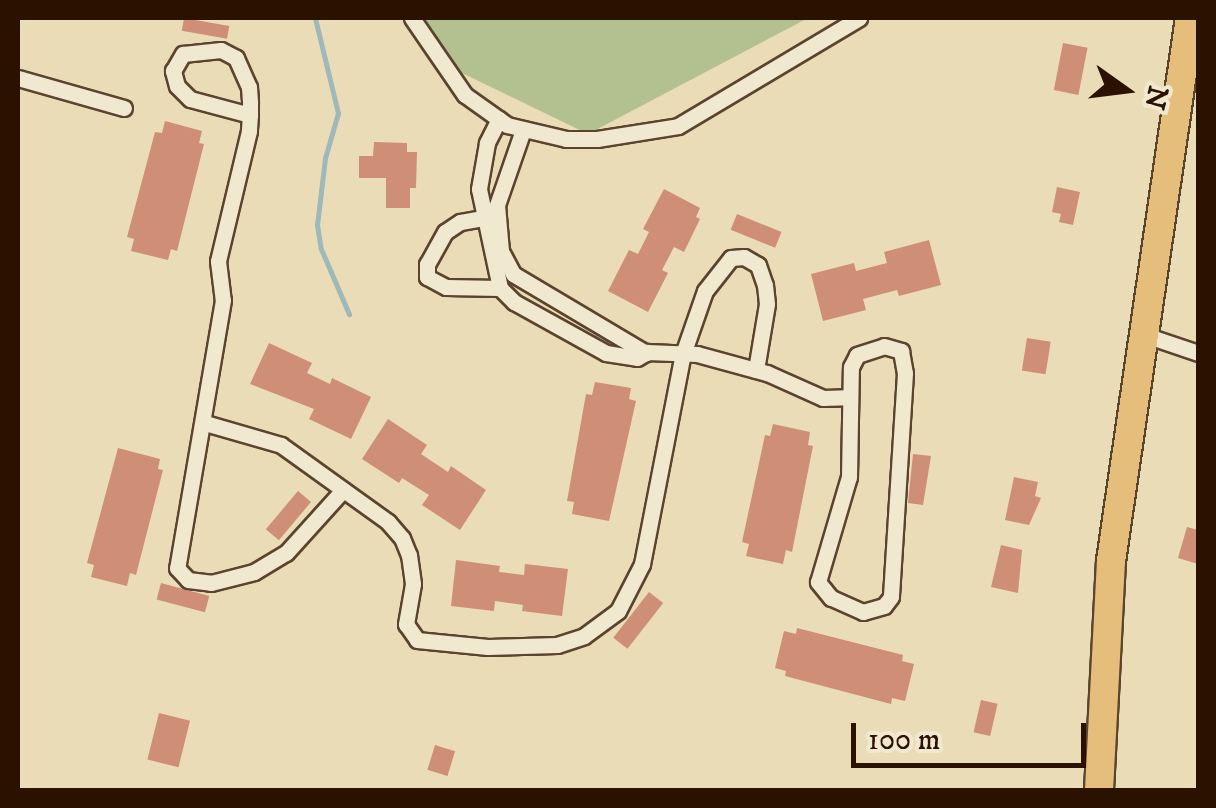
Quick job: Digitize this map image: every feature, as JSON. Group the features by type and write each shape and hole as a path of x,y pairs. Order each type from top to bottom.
{"highway":[{"path":"1099,790 1106,606 1188,22"}],"street":[{"path":"412,18 465,95 499,119 554,138 597,139 678,126 859,18"},
{"path":"250,115 190,99 176,86 173,71 182,54 221,50 236,58 249,87 250,115 218,261 223,300 205,424 177,568 188,580 228,582 254,572 286,553 343,490"},
{"path":"18,78 124,108"},
{"path":"499,119 482,163 483,218 500,288 514,302 606,353 637,358 646,353"},
{"path":"523,130 497,205 501,251 514,274 646,353 683,354 756,370 823,398 847,397"},
{"path":"483,218 460,222 436,241 427,264 427,277 446,288 500,288"},
{"path":"205,424 281,445 402,538 414,584 406,624 417,640 530,648 584,636 618,612 642,564 683,354 716,272 731,258 744,257 758,265 768,304 756,370"},
{"path":"1142,334 1198,353"},
{"path":"884,346 901,351 905,373 891,596 884,606 863,612 831,598 818,582 848,477 852,448 847,397 857,356 884,346"}],"green space":[{"path":"426,18 808,18 588,134 435,60"}],"building":[{"path":"184,18 229,26 227,39 182,31"},
{"path":"1063,43 1088,48 1078,95 1054,90"},
{"path":"165,121 202,131 199,143 204,144 177,251 171,249 168,260 131,251 134,239 127,237 155,132 162,133"},
{"path":"374,142 407,143 407,152 417,152 416,188 410,188 410,208 386,208 386,178 359,178 359,156 373,156"},
{"path":"1057,187 1080,192 1073,225 1059,222 1061,214 1052,212"},
{"path":"664,189 700,208 696,217 700,219 684,252 674,247 662,270 668,273 648,312 608,291 629,250 638,254 649,232 643,229"},
{"path":"737,214 782,232 775,248 731,230"},
{"path":"929,240 941,285 899,296 897,290 863,299 866,310 823,321 811,274 854,263 856,271 887,263 884,252"},
{"path":"1027,338 1051,342 1046,374 1022,371"},
{"path":"269,343 312,363 307,373 330,384 332,378 371,397 351,439 309,419 314,409 250,384"},
{"path":"595,382 631,388 629,399 636,401 609,521 572,514 574,502 567,501 586,394 592,395"},
{"path":"388,419 427,445 421,454 448,472 451,466 486,490 460,530 422,505 429,495 402,478 399,483 362,459"},
{"path":"773,424 810,432 808,445 813,446 792,552 786,550 783,564 746,556 749,544 742,542 765,435 770,436"},
{"path":"118,448 160,459 158,469 163,470 136,575 130,573 127,586 91,577 94,565 87,563"},
{"path":"913,454 931,456 923,505 908,503"},
{"path":"1014,477 1038,482 1035,496 1041,498 1029,525 1005,520"},
{"path":"298,491 311,502 279,540 266,529"},
{"path":"1187,527 1198,530 1198,564 1178,558"},
{"path":"1001,545 1022,550 1018,593 991,587"},
{"path":"456,560 500,566 499,572 524,575 525,564 568,569 562,616 522,611 523,605 495,601 494,611 451,606"},
{"path":"161,583 209,596 205,612 157,599"},
{"path":"649,592 663,603 627,649 613,638"},
{"path":"797,628 903,655 902,661 914,664 905,701 892,698 891,704 785,676 786,671 775,668 784,631 796,634"},
{"path":"981,700 998,704 990,736 974,732"},
{"path":"159,713 190,721 178,767 147,760"},
{"path":"435,745 455,751 447,776 427,770"}],"waterway":[{"path":"315,18 338,113 325,158 317,225 321,249 349,314"}]}
